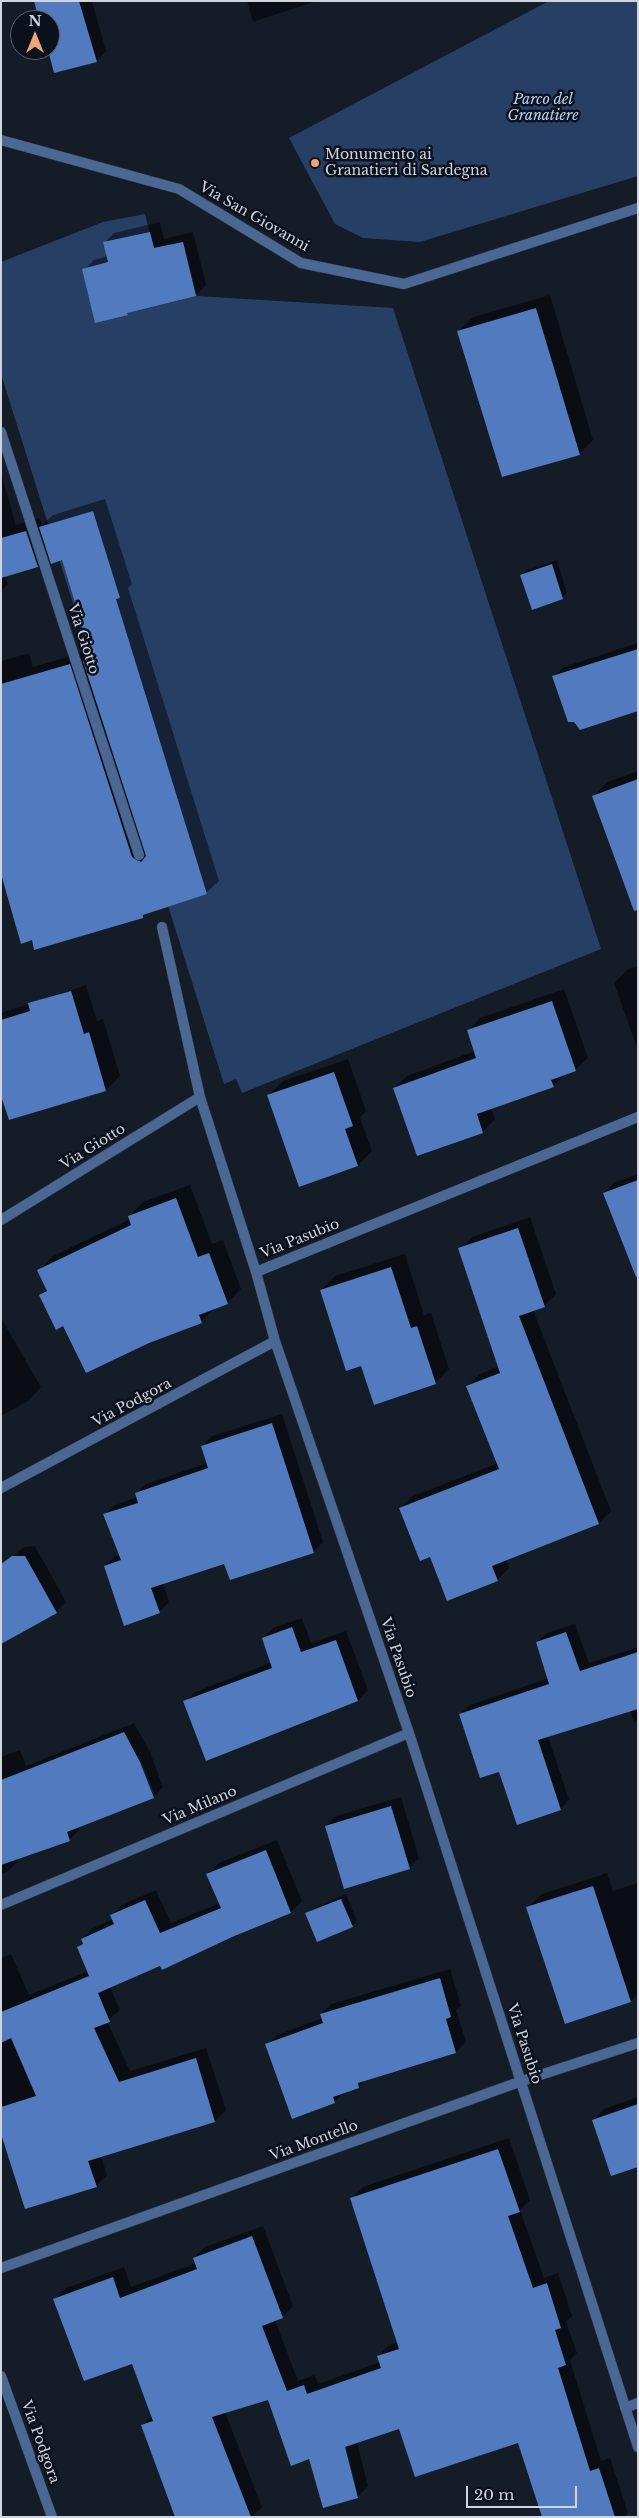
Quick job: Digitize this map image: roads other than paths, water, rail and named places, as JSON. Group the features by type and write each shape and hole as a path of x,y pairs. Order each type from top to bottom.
{"street":[{"name":"Via San Giovanni","path":"1,140 179,189 301,262 404,284 638,208"},
{"name":"Via Giotto","path":"1,432 139,855"},
{"path":"162,927 200,1098 256,1272"},
{"name":"Via Giotto","path":"1,1220 200,1098"},
{"name":"Via Pasubio","path":"638,1117 256,1272 275,1341 409,1733 638,2448"},
{"name":"Via Podgora","path":"1,1488 275,1341"},
{"name":"Via Milano","path":"1,1905 409,1733"},
{"name":"Via Montello","path":"1,2268 522,2081 638,2043"},
{"name":"Via Podgora","path":"1,2376 52,2517"},
{"path":"625,2408 638,2403"}],"place":[{"name":"Monumento ai Granatieri di Sardegna","path":"315,163"}],"park label":[{"name":"Parco del Granatiere","path":"543,108"}]}
